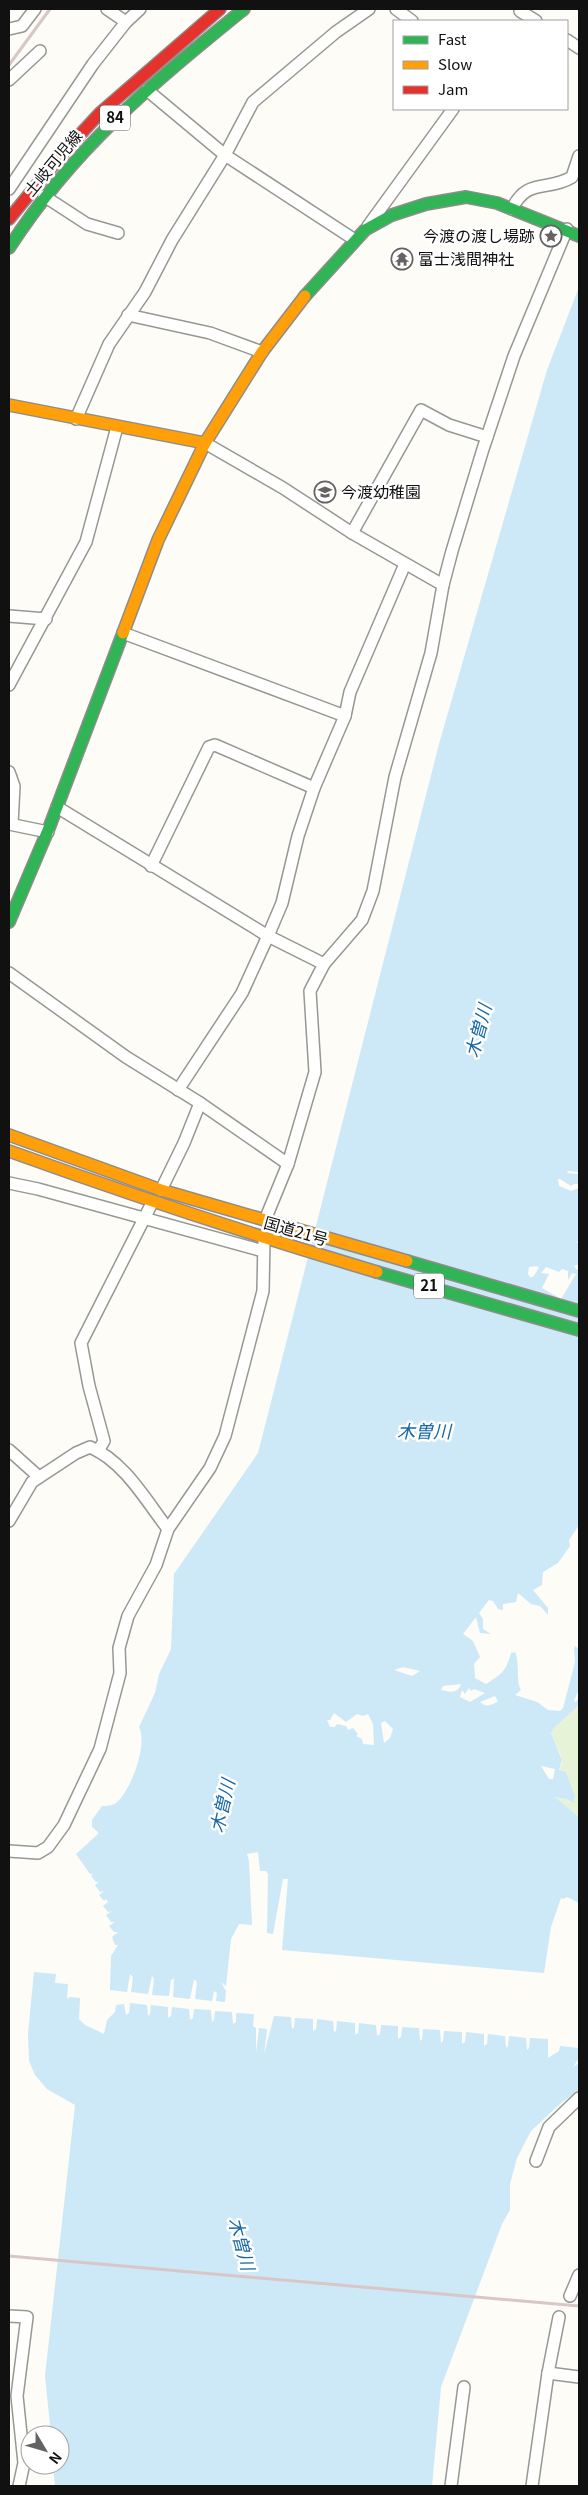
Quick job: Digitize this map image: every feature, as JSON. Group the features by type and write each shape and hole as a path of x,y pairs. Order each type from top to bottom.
{"main road":[{"name":"土岐可児線","path":"9,219 62,154 100,113 220,9"},
{"name":"土岐可児線","path":"9,248 44,196 78,153 147,90 244,9"},
{"path":"9,922 48,832 158,540 205,443 262,352 298,304 365,230 392,215 426,204 466,197 497,203 567,229 579,236"},
{"path":"9,405 205,443"},
{"name":"国道21号","path":"9,1135 160,1190 579,1311"},
{"name":"国道21号","path":"9,1151 152,1203 264,1239 579,1330"}],"street":[{"path":"9,30 22,26 35,9"},
{"path":"107,9 126,22"},
{"path":"10,186 93,64 126,22 140,9"},
{"path":"76,419 109,344 145,292 172,240 225,155 253,102 336,32 369,9"},
{"path":"396,9 411,20"},
{"path":"518,14 533,20"},
{"path":"568,41 579,48"},
{"path":"9,80 40,51"},
{"path":"147,90 225,155 355,240"},
{"path":"365,230 452,110"},
{"path":"512,209 526,190 534,186 562,183 572,177 579,156"},
{"path":"44,196 88,224 118,232"},
{"path":"265,1220 288,1164 315,1072 310,991 324,964 362,920 373,891 395,777 431,653 443,586 487,437 514,356 567,229"},
{"path":"128,315 210,333 262,352"},
{"path":"352,532 421,410 449,425 487,437"},
{"path":"9,685 86,542 117,427"},
{"path":"205,443 283,488 443,586"},
{"path":"178,1090 242,993 282,904 298,836 314,788 345,716 350,692 405,564"},
{"path":"9,616 46,619"},
{"path":"123,632 345,716"},
{"path":"151,866 209,746 215,744 314,788"},
{"path":"9,772 14,786 10,824 48,832"},
{"path":"57,807 268,936 324,964"},
{"path":"9,973 126,1057 200,1103 288,1164"},
{"path":"160,1190 184,1143 200,1103"},
{"path":"9,1183 263,1251"},
{"path":"98,1450 104,1441 81,1342 152,1203"},
{"path":"9,1851 38,1853 48,1847 64,1825 100,1749 120,1673 119,1648 126,1624 156,1566 168,1529 210,1468 224,1436 263,1291 264,1239"},
{"path":"9,1521 32,1482 76,1453 90,1447 98,1450 122,1470 168,1529"},
{"path":"9,1450 39,1476"},
{"path":"536,2161 549,2127 579,2098"},
{"path":"570,2296 579,2275"},
{"path":"9,2316 27,2317 13,2396 24,2463 19,2486"},
{"path":"532,2486 548,2373 559,2317"},
{"path":"548,2373 579,2377"},
{"path":"451,2486 464,2386"}],"green space":[{"path":"579,1705 579,1817 555,1797 566,1799 571,1803 572,1787 566,1773 559,1770 562,1763 561,1756 551,1733"}],"water":[{"name":"木曽川","path":"579,287 579,1172 568,1171 567,1173 579,1174 579,1184 571,1186 558,1179 559,1186 571,1191 579,1188 579,1241 576,1242 579,1243 579,1264 574,1266 577,1270 579,1269 579,1525 569,1540 570,1546 558,1563 543,1572 542,1585 533,1590 548,1608 548,1615 540,1606 531,1604 518,1593 516,1602 503,1604 503,1610 498,1609 493,1601 489,1600 479,1613 483,1619 483,1629 491,1634 480,1633 476,1617 463,1634 473,1641 480,1657 474,1664 475,1678 486,1684 491,1681 503,1672 511,1653 515,1652 521,1690 515,1695 537,1702 548,1710 560,1711 563,1708 575,1662 574,1648 575,1646 579,1649 579,1689 574,1701 576,1702 579,1697 579,1705 551,1733 562,1760 559,1770 566,1772 575,1796 573,1803 566,1799 555,1797 579,1817 579,1903 567,1897 561,1898 551,1927 544,1973 282,1950 288,1879 283,1879 273,1934 267,1933 268,1874 266,1871 260,1871 258,1852 247,1854 249,1861 252,1925 239,1924 231,1939 226,1986 221,1982 226,1991 225,2002 216,2001 217,1993 214,1991 212,2001 195,1999 197,1982 194,1979 190,1999 173,1997 174,1978 171,1980 169,1996 152,1995 154,1979 152,1976 148,1994 131,1992 133,1977 130,1974 127,1992 110,1990 111,1956 118,1945 115,1945 112,1937 118,1932 114,1932 109,1926 115,1922 111,1922 106,1915 112,1911 108,1912 103,1906 108,1902 106,1899 104,1901 99,1895 104,1891 100,1892 95,1885 99,1882 96,1882 91,1876 93,1874 90,1874 76,1854 98,1834 92,1827 92,1820 102,1806 114,1804 122,1797 137,1767 141,1744 139,1727 155,1693 159,1674 171,1649 174,1574 258,1453 439,744 547,370","holes":["537,1266 539,1268 533,1277 530,1277 528,1274 529,1267","546,1267 559,1272 562,1269 568,1271 568,1280 572,1273 576,1274 561,1299 542,1288 549,1274 541,1273","403,1667 420,1671 412,1676 394,1670","461,1684 455,1691 441,1690 443,1686","469,1688 471,1691 474,1689 485,1693 470,1702 460,1697 462,1690 465,1694","495,1696 498,1701 494,1704 484,1705 480,1702","334,1713 346,1722 357,1714 363,1716 368,1714 373,1724 374,1745 363,1744 362,1739 356,1736 358,1734 353,1728 348,1730 346,1726 337,1724 335,1727 330,1727 327,1720 330,1720","385,1721 393,1729 390,1738 384,1743 381,1723","541,1766 555,1769 553,1779 549,1779"]},
{"name":"木曽川","path":"34,1972 56,1974 55,1983 68,1984 67,1999 70,1997 80,1998 79,2019 85,2025 104,2034 107,2020 115,2012 116,2005 124,2004 126,2015 129,2013 130,2003 147,2005 148,2016 151,2005 168,2007 168,2018 171,2016 172,2007 189,2009 190,2020 193,2018 194,2009 211,2010 212,2022 215,2011 232,2012 233,2024 236,2022 236,2013 254,2014 253,2026 256,2028 256,2053 259,2028 267,2029 264,2054 274,2016 291,2017 292,2029 295,2018 313,2019 313,2031 316,2029 317,2019 333,2021 334,2032 336,2031 337,2021 355,2023 355,2035 358,2033 359,2023 376,2025 377,2036 380,2034 381,2025 398,2026 398,2039 401,2037 402,2027 419,2028 420,2041 423,2029 440,2030 441,2043 444,2031 462,2032 462,2044 465,2042 466,2032 484,2034 484,2046 487,2044 488,2034 505,2036 506,2048 509,2036 526,2038 527,2050 530,2038 548,2039 548,2058 559,2051 560,2046 579,2048 579,2058 573,2067 579,2063 579,2090 561,2103 531,2131 517,2158 510,2184 510,2210 502,2224 441,2387 432,2486 55,2486 54,2475 70,2475 70,2425 50,2425 45,2376 75,2105 47,2089 35,2075 29,2061 28,2033"}],"railway":[{"path":"9,65 50,9"},
{"path":"9,2256 579,2306"}],"traffic: fast":[{"path":"9,248 60,179 116,119 146,91 244,9"},
{"path":"305,296 365,230 392,215 426,204 466,197 497,203 579,236"},
{"path":"9,922 49,828 123,633"},
{"path":"407,1261 579,1311"},
{"path":"377,1272 579,1330"}],"traffic: slow":[{"path":"123,633 158,540 205,443 262,352 305,296"},
{"path":"9,405 205,443"},
{"path":"9,1135 161,1190 407,1261"},
{"path":"9,1151 192,1214 377,1272"}],"traffic: jam":[{"path":"9,219 62,154 100,113 220,9"}],"place":[{"name":"今渡の渡し場跡","path":"551,236"},
{"name":"富士浅間神社","path":"402,259"},
{"name":"今渡幼稚園","path":"325,492"}]}
